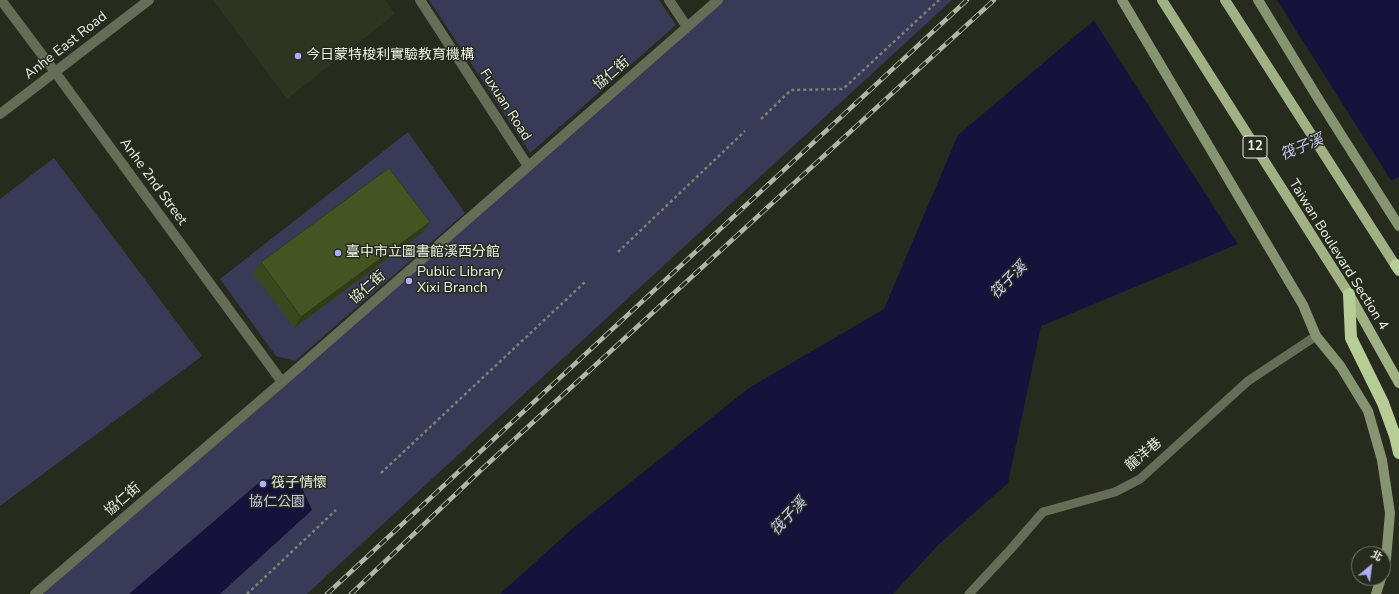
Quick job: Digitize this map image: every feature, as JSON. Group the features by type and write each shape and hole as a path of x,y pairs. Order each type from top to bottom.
{"highway":[{"path":"1349,294 1351,338 1383,403 1395,436 1399,453"}],"main road":[{"name":"Taiwan Boulevard Section 4","path":"1162,0 1349,294 1399,383"},
{"path":"1226,0 1398,267"}],"street":[{"name":"Anhe 2nd Street","path":"1,0 282,382"},
{"name":"Anhe East Road","path":"0,114 149,0"},
{"name":"Fuxuan Road","path":"420,0 528,166"},
{"path":"669,0 688,27"},
{"name":"協仁街","path":"35,594 282,382 718,0"},
{"path":"1122,0 1303,305 1316,336 1341,367 1368,411 1382,460 1390,513 1387,546"},
{"path":"1258,0 1399,226"}],"lane":[{"name":"龍洋巷","path":"969,594 1043,512 1115,492 1140,479 1248,381 1316,336"}],"path":[{"path":"761,119 791,90 843,89 939,0"},
{"path":"618,252 745,132"},
{"path":"381,473 585,282"},
{"path":"247,594 336,510"}],"shaded area":[{"name":"今日蒙特梭利實驗教育機構","path":"213,0 385,0 395,14 287,99"}],"green space":[{"path":"429,0 659,0 676,25 530,153"},
{"name":"協仁公園","path":"723,0 952,0 307,594 43,594 141,507"},
{"path":"408,132 465,213 295,361 276,356 220,279"},
{"path":"54,158 202,356 0,506 0,199"}],"water":[{"name":"筏子溪","path":"1118,0 1399,0 1399,177 1041,326 1008,483 939,544 893,594 500,594 572,529 749,388 884,309 958,135"},
{"path":"276,479 299,481 312,510 220,594 129,594 262,480"}],"pier":[{"path":"1115,0 1277,0 1392,182 1239,246 1093,19"}],"building":[{"name":"臺中市立圖書館溪西分館","path":"389,168 430,222 301,317 261,262"}],"railway":[{"path":"327,594 967,0"},
{"path":"351,594 482,469 994,0"}],"place":[{"name":"今日蒙特梭利實驗教育機構","path":"298,56"},
{"name":"臺中市立圖書館溪西分館","path":"338,253"},
{"name":"Public Library Xixi Branch","path":"409,281"},
{"name":"筏子情懷","path":"263,484"}]}
